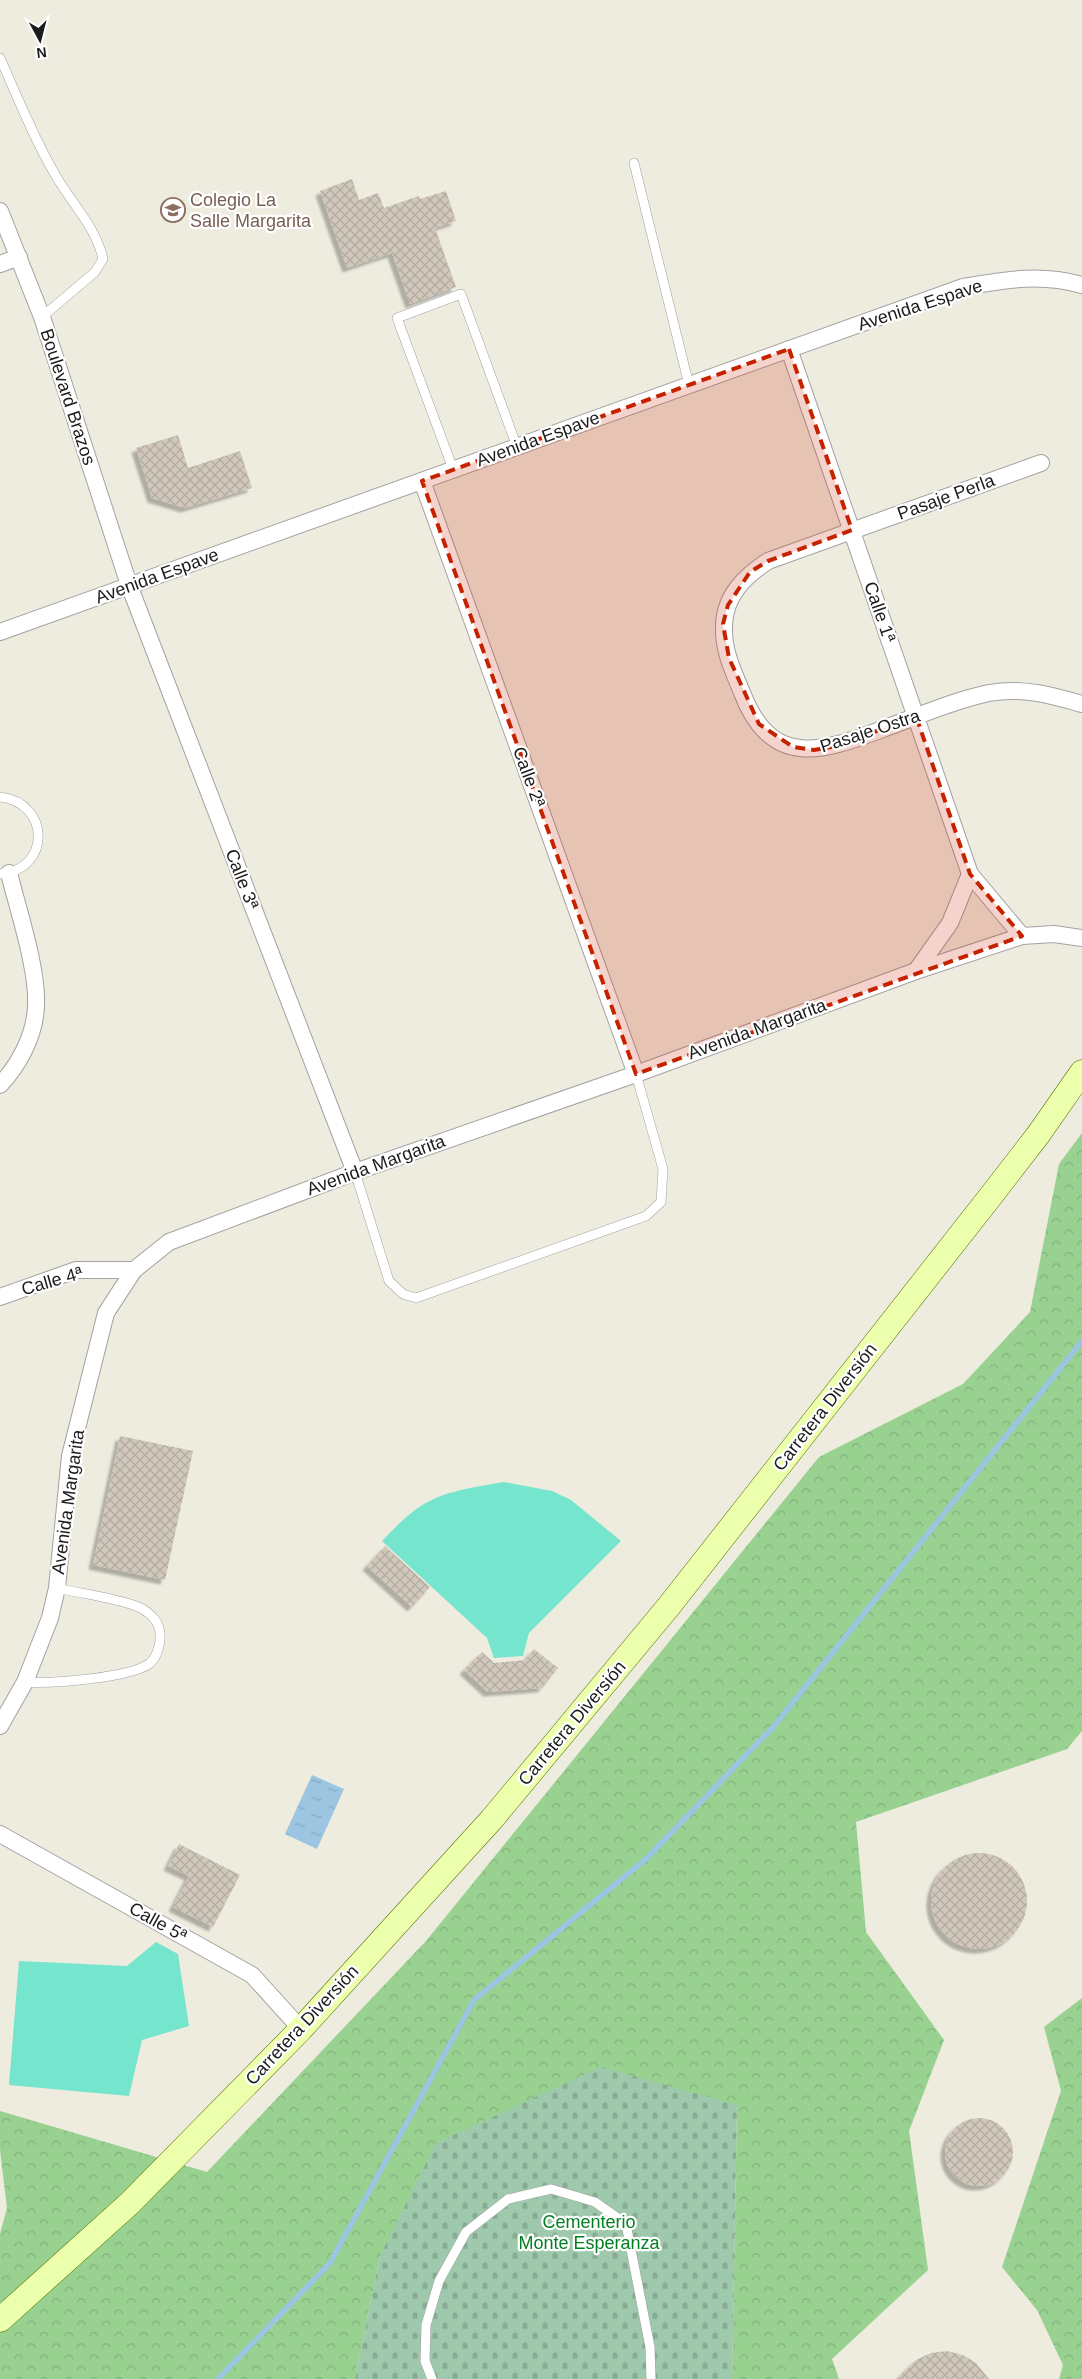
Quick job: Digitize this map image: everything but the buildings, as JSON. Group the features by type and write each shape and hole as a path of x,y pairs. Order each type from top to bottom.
{"main road":[{"name":"Carretera Diversión","path":"0,2320 130,2203 301,2029 492,1819 669,1606 1008,1174 1082,1072"}],"street":[{"name":"Boulevard Brazos","path":"0,211 42,317 129,585"},
{"path":"0,264 19,257"},
{"name":"Avenida Espave","path":"0,632 963,288 1021,278 1070,281 1082,285"},
{"name":"Calle 1ª","path":"790,349 970,874"},
{"name":"Pasaje Perla","path":"852,530 1040,463"},
{"name":"Calle 2ª","path":"422,481 636,1074"},
{"name":"Pasaje Ostra","path":"852,530 768,561 750,572 737,587 728,605 724,624 724,644 748,706 759,724 774,738 793,747 814,750 837,746 916,716 989,693 1017,690 1042,693 1082,704"},
{"name":"Calle 3ª","path":"129,585 355,1172"},
{"path":"0,1085 10,1075 23,1053 31,1034 36,1006 35,980 4,873"},
{"path":"916,971 950,923 970,874 1022,936"},
{"name":"Avenida Margarita","path":"0,1726 24,1682 50,1618 57,1588 72,1447 106,1313 134,1270 168,1242 355,1172 636,1074 916,971 1022,936 1054,934 1082,938"},
{"name":"Calle 4ª","path":"0,1297 76,1270 134,1270"},
{"name":"Calle 5ª","path":"0,1834 252,1975 301,2029"}],"lane":[{"path":"0,58 20,106 56,176 100,242 103,259 95,272 42,317"},
{"path":"634,162 689,385"},
{"path":"453,469 397,318 460,294 518,447"},
{"path":"0,797 14,799 24,805 32,815 37,826 37,844 29,860 20,869 4,873"},
{"path":"355,1172 389,1281 404,1294 416,1298 646,1216 660,1202 663,1169 636,1074"},
{"path":"24,1682 50,1682 136,1671 151,1663 156,1654 160,1631 156,1620 148,1613 136,1606 57,1588"},
{"path":"432,2379 425,2361 426,2325 439,2281 466,2232 508,2200 551,2189 595,2202 626,2224 650,2347 651,2379"}],"highlighted area":[{"path":"789,349 852,530 768,561 750,572 728,605 723,624 729,658 759,724 793,747 814,750 837,746 916,716 970,874 1022,936 636,1074 422,481"}],"green space":[{"path":"1082,1133 1082,1731 1067,1749 856,1822 866,1932 944,2040 909,2131 928,2270 832,2359 839,2379 732,2379 737,2105 380,2256 355,2379 0,2379 0,2234 7,2208 0,2150 0,2111 207,2172 426,1941 819,1457 963,1384 1030,1312 1059,1164"},
{"path":"1082,1998 1082,2379 1059,2379 1063,2365 1037,2310 1002,2267 1061,2091 1044,2027"},
{"name":"Cementerio Monte Esperanza","path":"601,2067 737,2105 732,2379 355,2379 380,2256 436,2143"}],"shaded area":[{"path":"504,1482 552,1491 571,1500 621,1541 529,1633 523,1656 494,1658 487,1638 382,1541 410,1514 431,1500 467,1489"},
{"path":"156,1942 178,1954 189,2026 142,2040 129,2096 9,2085 19,1961 127,1966"}],"water":[{"path":"312,1775 344,1789 317,1849 285,1834"}],"waterway":[{"path":"218,2379 330,2263 474,2000 646,1859 774,1726 1082,1341"}],"place":[{"name":"Colegio La Salle Margarita","path":"173,210"}]}
